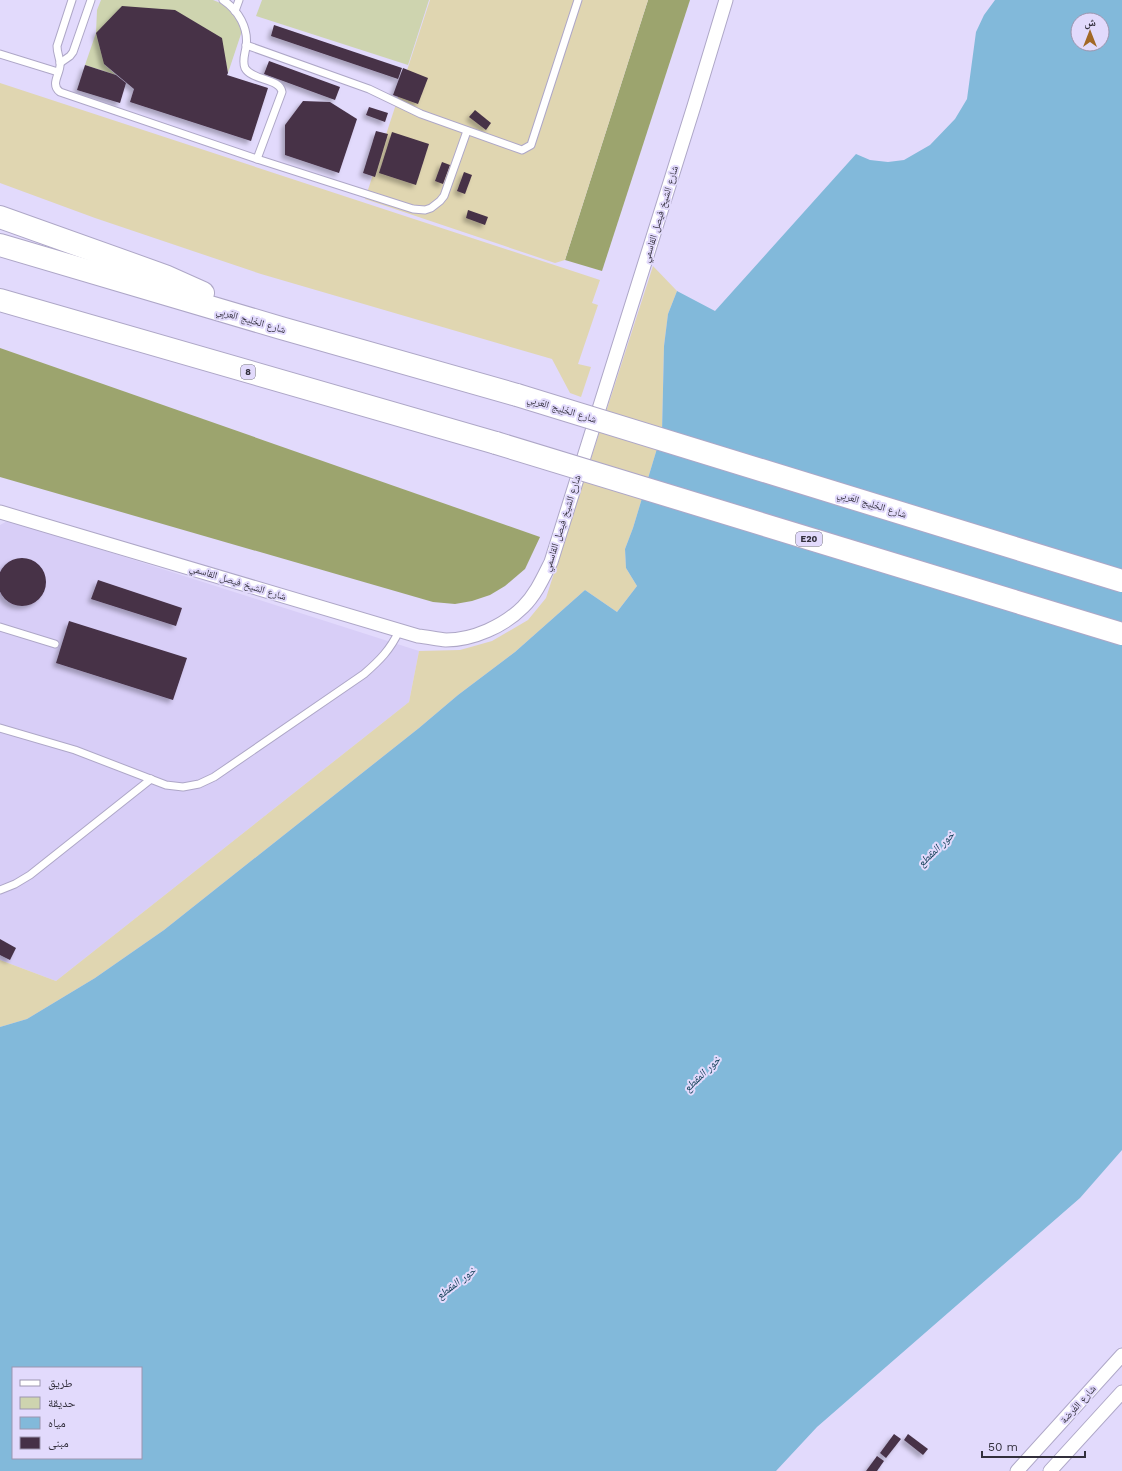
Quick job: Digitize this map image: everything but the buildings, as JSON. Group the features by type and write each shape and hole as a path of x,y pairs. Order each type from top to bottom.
{"highway":[{"path":"0,217 164,276 281,328"},
{"name":"شارع الخَلِيج العَربِي","path":"0,245 281,328 517,394 1122,581"},
{"name":"8","path":"0,300 496,443"},
{"name":"E20","path":"496,443 1122,634"}],"street":[{"name":"شارع الشيخ فيصل القاسمي","path":"0,512 418,636 447,640 475,636 501,624 524,606 540,584 550,562 726,0"},
{"name":"شارع الفَرضة","path":"1017,1471 1122,1355"},
{"path":"1050,1471 1122,1392"}],"lane":[{"path":"72,0 57,46 60,63 55,84 60,92 257,159 413,209 425,210 436,205 444,196 467,131"},
{"path":"60,63 73,52 91,0"},
{"path":"223,0 235,11 244,27 246,45 244,64 248,72 252,76 280,86 282,92 257,159"},
{"path":"235,11 239,0"},
{"path":"246,45 369,89 415,112 519,149 526,149 531,145 578,0"},
{"path":"0,54 58,72"},
{"path":"0,627 55,644"},
{"path":"0,728 75,750 166,785 182,787 199,784 214,777 364,674 378,662 392,646 399,631"},
{"path":"0,890 15,884 30,875 151,779"}],"shaded area":[{"path":"9,520 419,651 409,702 56,981 0,960 0,525"}],"green space":[{"path":"101,0 213,0 235,9 243,28 228,73 221,38 104,64 116,75 85,65 96,33 97,10"},
{"path":"262,0 429,0 408,65 256,16"},
{"path":"648,0 690,0 602,271 565,260"},
{"path":"0,348 540,537 525,569 505,586 490,595 472,601 455,604 433,602 0,477"}],"sand":[{"path":"430,0 648,0 565,260 555,263 365,199"},
{"path":"0,83 600,280 592,303 598,305 578,364 591,367 581,397 570,393 552,359 261,274 95,218 0,183"},
{"path":"653,266 677,291 668,314 664,346 662,432 633,528 625,549 626,568 637,586 617,612 585,590 515,652 458,695 419,728 164,930 95,978 27,1019 0,1027 0,960 56,981 409,702 419,651 460,650 492,641 528,620 546,598"}],"water":[{"name":"خور المقطع","path":"995,0 1122,0 1122,1150 1080,1198 817,1427 776,1471 0,1471 0,1027 27,1019 95,978 164,930 419,728 458,695 515,652 585,590 617,612 637,586 626,568 625,549 633,528 662,432 664,346 668,314 677,291 715,311 856,154 870,160 888,162 904,160 930,145 955,119 967,99 976,32 984,15"}]}
